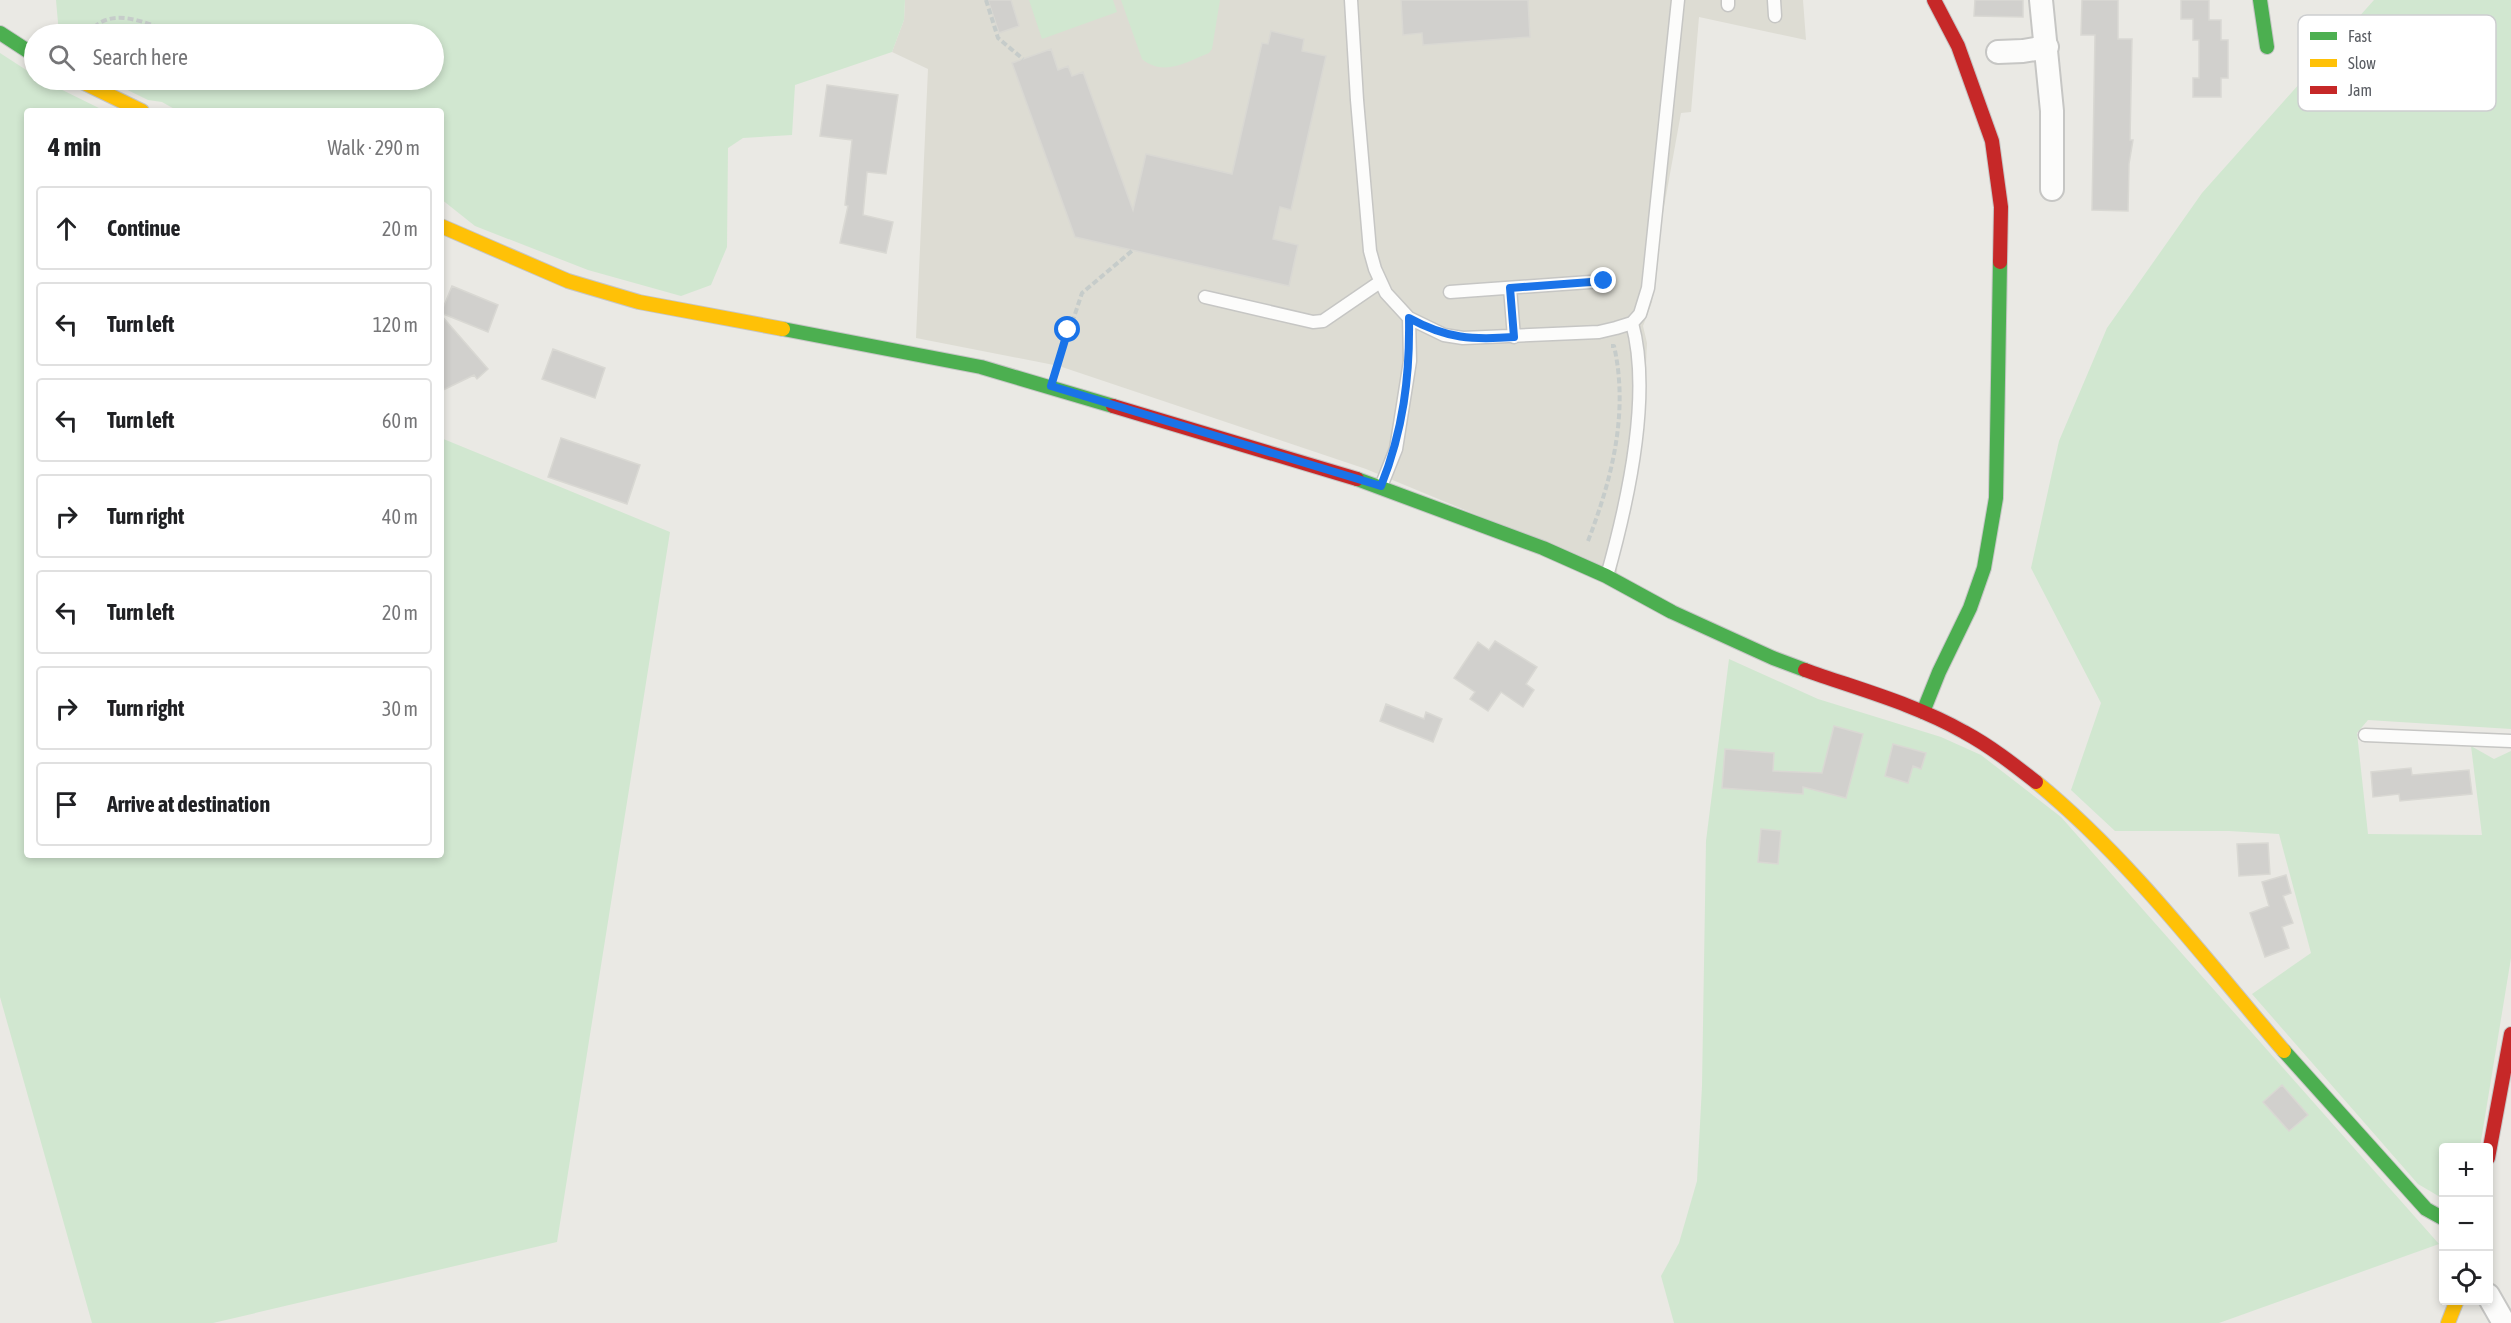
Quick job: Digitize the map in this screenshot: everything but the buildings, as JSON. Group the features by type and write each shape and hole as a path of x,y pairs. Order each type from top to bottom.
{"street":[{"path":"1923,712 1939,672 1970,608 1984,568 1996,498 2000,305 2001,207 1992,141 1958,46 1934,0"},
{"path":"2041,0 2052,111 2052,189"},
{"path":"2260,0 2267,47"},
{"path":"0,33 24,49"},
{"path":"1998,52 2047,47"},
{"path":"99,90 136,108"},
{"path":"444,227 568,281 639,302 981,367 1381,486 1543,548 1606,576 1672,612 1773,658 1923,712 1963,731 2007,759 2062,804 2122,863 2314,1086 2426,1209 2439,1216"},
{"path":"2491,1143 2511,1034"},
{"path":"2493,1304 2504,1323"},
{"path":"2448,1323 2455,1305"}],"lane":[{"path":"1351,0 1370,251 1380,282 1386,293 1409,318 1444,335 1463,338 1599,332 1632,323 1640,314 1648,288 1678,0"},
{"path":"1774,0 1775,16"},
{"path":"1450,292 1604,281"},
{"path":"1205,297 1314,322 1330,318 1380,282"},
{"path":"1510,288 1514,337"},
{"path":"1381,486 1396,449 1410,361 1409,318"},
{"path":"1606,576 1624,511 1635,440 1640,375 1639,354 1632,323"},
{"path":"2365,735 2511,741"}],"path":[{"path":"986,0 998,38 1023,59"},
{"path":"98,24 114,17 131,18 148,24"},
{"path":"1051,386 1082,293 1133,250"},
{"path":"1588,541 1599,513 1617,447 1619,379 1614,346 1607,345"}],"shaded area":[{"path":"905,0 1803,0 1806,40 1699,17 1691,112 1681,113 1662,218 1652,302 1643,326 1647,343 1643,432 1627,519 1618,552 1617,573 1366,469 1059,366 916,338 928,69 892,52 904,20"}],"green space":[{"path":"56,0 905,0 904,20 892,52 795,85 792,135 743,138 728,148 727,247 711,285 681,296 588,270 475,226 444,201 444,108 173,108 128,90 444,90 444,24 58,24"},
{"path":"1029,0 1113,0 1117,12 1042,39"},
{"path":"1121,0 1220,0 1212,49 1209,53 1175,66 1159,67 1150,64 1142,59"},
{"path":"2374,0 2511,0 2511,729 2368,720 2357,733 2368,834 2482,835 2471,746 2494,759 2511,751 2511,958 2481,1143 2439,1143 2439,1196 2418,1184 2252,994 2311,953 2279,834 2229,831 2115,831 2071,790 2101,703 2031,568 2059,441 2107,328 2202,193 2298,85 2298,111 2496,111 2496,15 2361,15"},
{"path":"0,53 24,69 24,90 62,90 99,108 24,108 24,858 444,858 444,439 670,532 557,1242 213,1323 92,1323 0,997"},
{"path":"1729,659 1818,699 1941,737 1981,755 2061,817 2439,1244 2219,1323 1674,1323 1661,1276 1679,1243 1697,1181 1702,1086 1706,841"}],"traffic: fast":[{"path":"2260,0 2267,47"},
{"path":"0,33 24,49"},
{"path":"1923,712 1939,672 1970,608 1984,568 1996,498 2000,262"},
{"path":"783,329 981,367 1113,406"},
{"path":"1357,479 1543,548 1606,576 1672,612 1805,670"},
{"path":"2284,1051 2426,1209 2439,1216"}],"traffic: slow":[{"path":"99,90 136,108"},
{"path":"444,227 568,281 639,302 783,329"},
{"path":"2036,782 2070,812 2135,877 2284,1051"},
{"path":"2448,1323 2455,1305"}],"traffic: jam":[{"path":"1934,0 1958,46 1992,141 2001,207 2000,262"},
{"path":"1113,406 1357,479"},
{"path":"1805,670 1906,705 1945,722 1974,737 2036,782"},
{"path":"2491,1143 2511,1034"}],"route":[{"path":"1068,330 1051,386 1381,486 1396,449 1410,361 1409,318 1444,335 1484,339 1514,337 1510,288 1604,281"}]}
